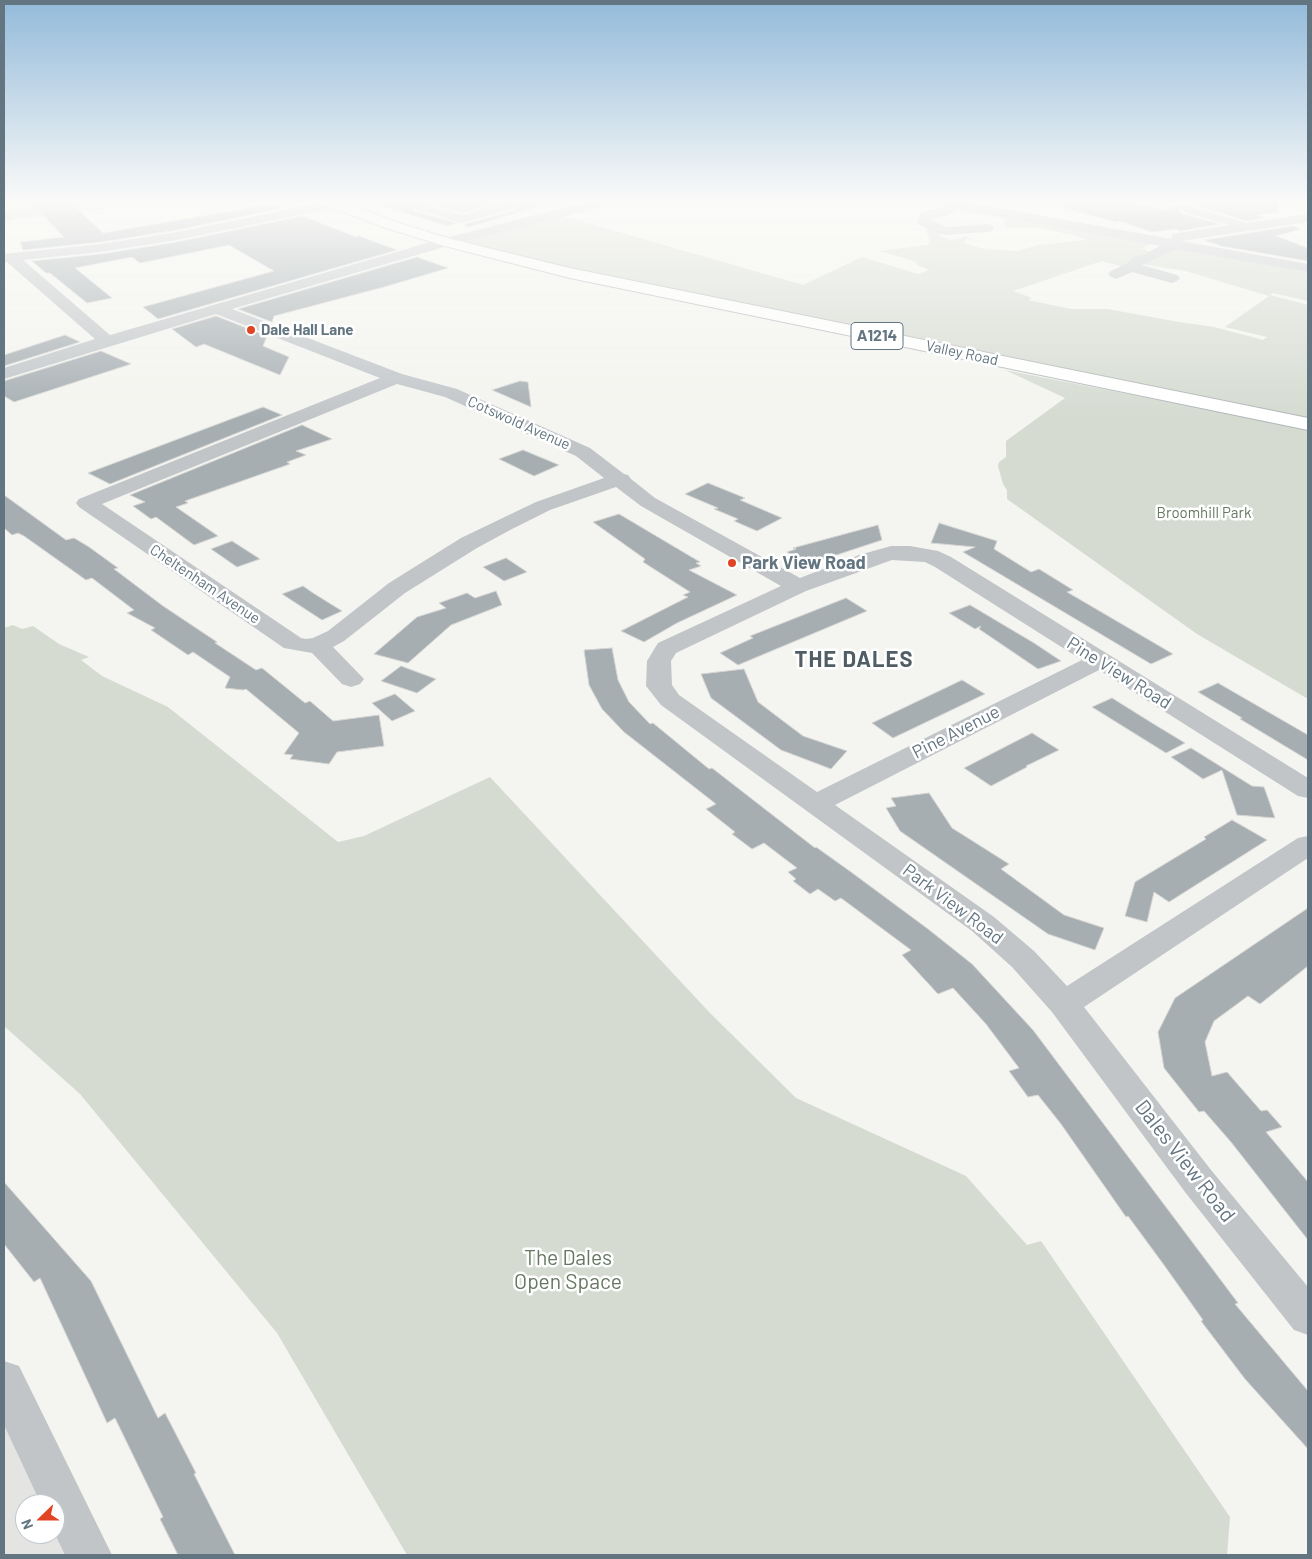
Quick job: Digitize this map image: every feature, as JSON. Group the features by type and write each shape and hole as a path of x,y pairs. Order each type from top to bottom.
{"main road":[{"name":"Valley Road","path":"574,274 1308,424"}],"street":[{"path":"26,274 107,341"},
{"path":"4,374 107,341 337,274"},
{"path":"1156,274 1172,278"},
{"name":"Cotswold Avenue","path":"217,309 396,378 451,393 507,416 583,452 621,479 648,502 798,586"},
{"name":"Cheltenham Avenue","path":"318,645 306,646 293,643 86,503 396,378"},
{"path":"351,679 318,645 336,636 397,588 468,543 543,506 621,479"},
{"name":"Park View Road","path":"930,556 891,553 798,586 667,648 659,661 659,686 670,700 983,924 1023,959 1064,1004"},
{"name":"Pine View Road","path":"930,556 944,562 1099,661 1308,790"},
{"name":"Pine Avenue","path":"814,804 1099,661"},
{"path":"1064,1004 1308,845"},
{"name":"Dales View Road","path":"1064,1004 1198,1181 1308,1317"},
{"path":"4,1380 89,1555"}],"shaded area":[{"path":"4,1380 59,1494 15,1494 15,1544 65,1544 65,1506 89,1555 4,1555"}],"green space":[{"path":"594,274 764,274 803,285 827,274 1064,274 1013,291 1032,298 1028,300 1071,309 1108,309 1214,327 1263,340 1267,337 1225,327 1269,296 1194,274 1308,274 1308,301 1273,293 1270,295 1308,305 1308,419"},
{"name":"Broomhill Park","path":"1005,370 1308,429 1308,699 1197,634 1007,499 1007,490 1003,484 998,466 999,462 1006,457 1006,441 1065,398"},
{"name":"The Dales Open Space","path":"13,625 22,629 33,626 59,644 89,657 81,660 102,676 168,707 338,842 364,836 490,777 709,1012 796,1098 966,1176 1027,1245 1041,1241 1230,1517 1227,1555 407,1555 277,1333 80,1094 4,1026 4,628"}],"building":[{"path":"51,274 82,274 112,298 87,303"},
{"path":"264,274 315,274 158,319 143,307"},
{"path":"359,274 429,274 274,316 272,322 238,309"},
{"path":"216,316 267,336 263,346 289,357 280,375 204,344 196,347 172,329"},
{"path":"65,335 80,342 4,366 4,355"},
{"path":"101,351 131,364 14,402 4,396 4,381"},
{"path":"520,381 528,382 531,407 492,390"},
{"path":"263,407 282,415 110,484 88,473"},
{"path":"302,425 332,439 296,451 306,455 287,462 290,464 185,501 188,503 176,507 218,536 194,545 156,517 151,519 133,506 145,502 130,495"},
{"path":"523,450 559,465 534,476 499,459"},
{"path":"708,483 745,498 740,500 782,518 757,531 734,521 738,519 714,509 718,508 685,494"},
{"path":"4,495 66,540 74,538 89,547 118,568 114,569 163,606 256,670 262,668 305,703 310,701 333,721 379,715 384,746 337,752 329,764 290,759 293,755 284,754 299,733 246,689 225,688 230,677 193,652 188,655 151,630 155,628 127,613 134,610 92,578 86,580 24,536 18,533 12,535 4,528"},
{"path":"619,514 700,562 696,563 701,566 689,570 737,595 677,623 644,642 621,631 688,597 683,595 690,592 643,562 645,559 593,522"},
{"path":"939,523 997,541 994,549 1031,572 1039,569 1073,590 1067,592 1173,654 1151,664 963,552 975,547 931,543"},
{"path":"878,525 882,540 806,565 787,552 796,549 793,548"},
{"path":"232,541 260,559 237,567 211,549"},
{"path":"506,558 527,572 504,581 483,567"},
{"path":"303,586 342,611 322,620 282,594"},
{"path":"496,591 502,605 451,625 408,663 374,654 417,617 446,608 439,603 467,593 475,598"},
{"path":"846,598 867,611 738,665 720,653 753,638 750,636"},
{"path":"970,605 1061,661 1038,669 979,629 981,626 975,629 949,613"},
{"path":"612,648 618,680 629,702 650,724 653,723 709,769 712,768 815,848 851,872 972,964 1033,1030 1238,1303 1235,1304 1308,1391 1308,1449 1245,1379 1201,1321 1203,1320 1164,1265 1128,1216 1126,1217 1061,1124 1038,1095 1028,1097 1009,1071 1019,1068 986,1024 953,988 938,994 902,955 911,950 841,898 835,901 818,889 810,894 793,881 796,879 788,872 797,868 764,843 752,849 732,834 735,832 706,809 716,804 624,732 602,709 589,685 584,650"},
{"path":"401,666 436,679 417,693 381,681"},
{"path":"744,669 758,702 803,736 847,751 831,769 781,750 711,698 701,674"},
{"path":"962,680 985,694 893,738 872,723"},
{"path":"1218,683 1308,735 1308,760 1198,692"},
{"path":"395,694 415,711 392,721 372,703"},
{"path":"1112,698 1185,743 1166,753 1092,707"},
{"path":"1032,733 1059,750 991,786 964,768"},
{"path":"1191,748 1252,786 1264,787 1275,818 1237,815 1222,770 1203,779 1171,757"},
{"path":"929,793 952,828 1009,864 1001,869 1064,915 1104,928 1095,950 1048,934 900,831 886,808 896,806 891,798"},
{"path":"1232,820 1267,840 1169,902 1154,892 1147,922 1125,916 1135,882 1206,839 1204,837"},
{"path":"1308,908 1308,966 1260,1004 1248,996 1214,1021 1205,1042 1212,1076 1227,1072 1261,1111 1267,1110 1282,1127 1266,1132 1308,1182 1308,1240 1231,1142 1204,1111 1199,1112 1164,1068 1158,1032 1175,998"},
{"path":"4,1182 91,1281 158,1418 165,1413 235,1555 178,1555 160,1519 163,1517 115,1418 107,1423 40,1278 34,1282 4,1244"}],"place":[{"name":"Dale Hall Lane","path":"251,330"},
{"name":"Park View Road","path":"732,563"}],"district":[{"name":"THE DALES","path":"854,660"}]}
